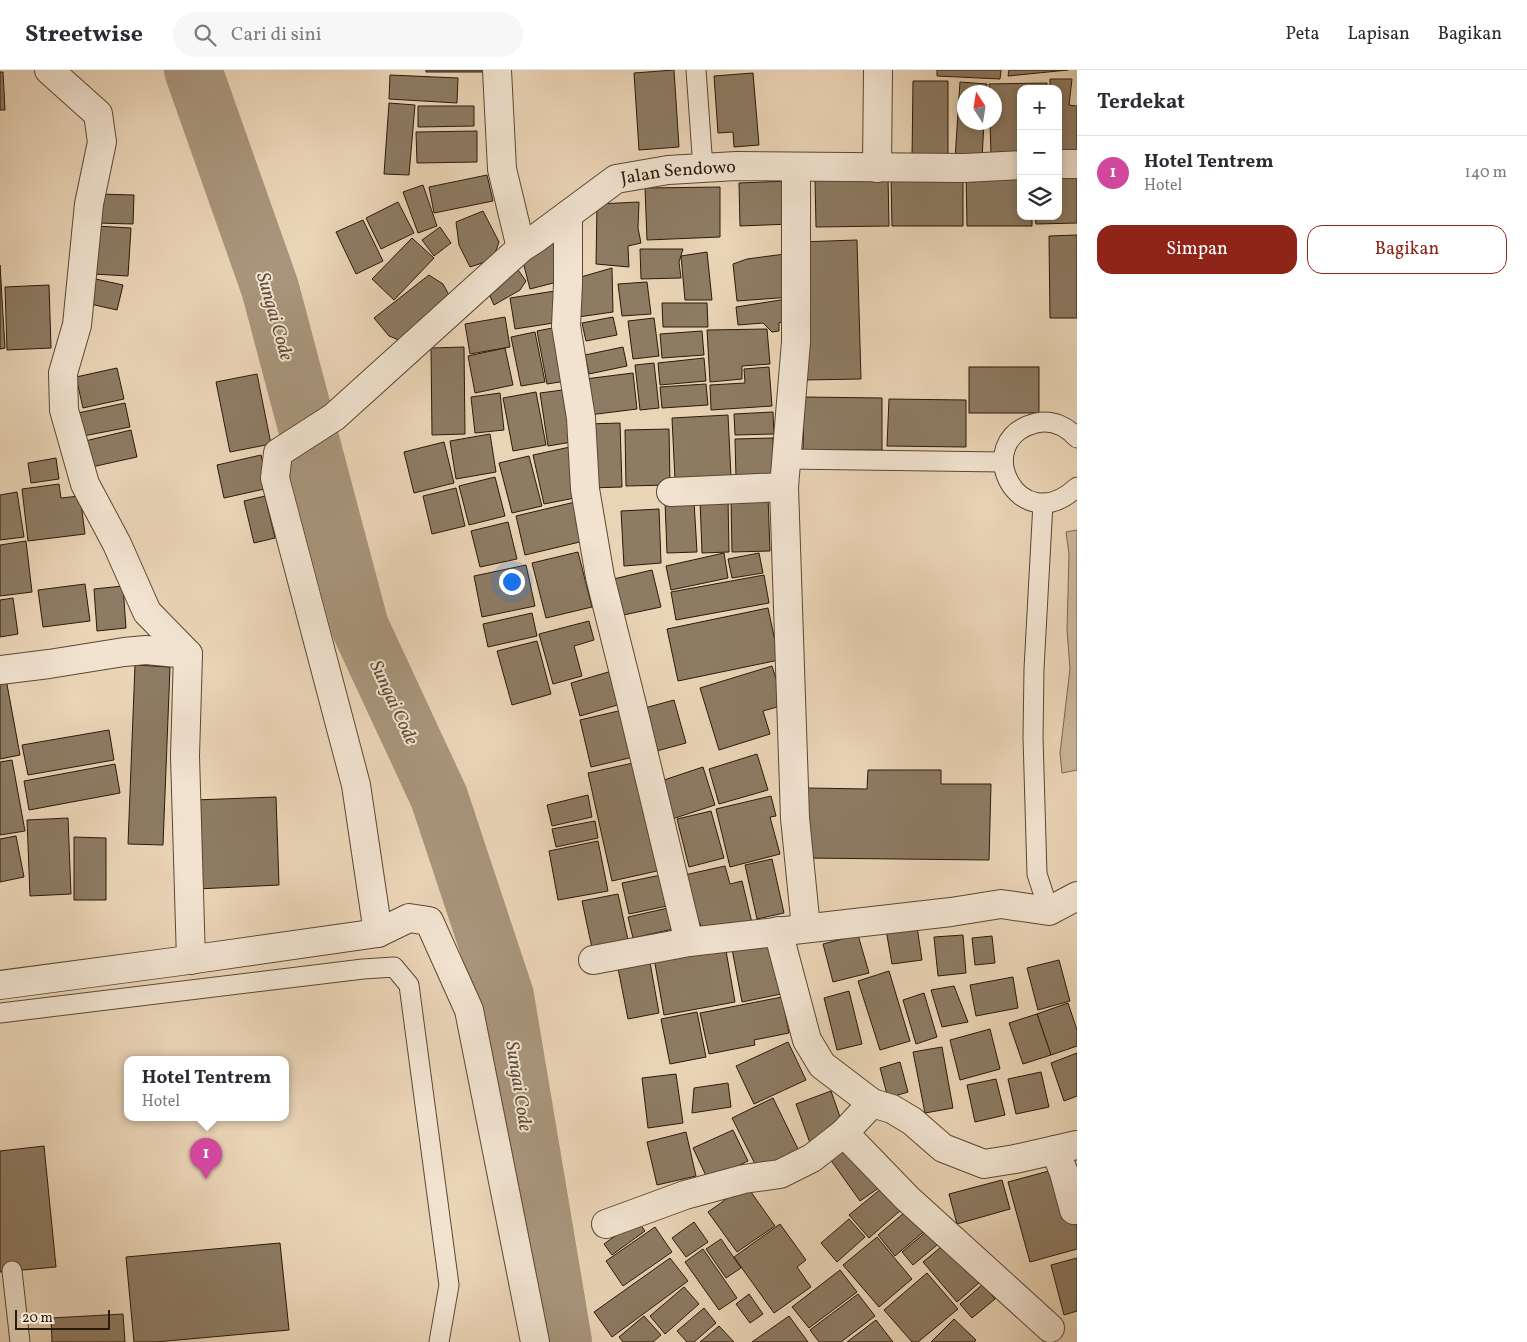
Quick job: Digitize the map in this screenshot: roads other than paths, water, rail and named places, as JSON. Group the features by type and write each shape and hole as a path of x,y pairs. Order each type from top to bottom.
{"street":[{"path":"49,70 98,114 102,142 89,204 77,325 63,372 64,410 85,484 117,544 148,612 188,654 186,756 191,960"},
{"path":"496,70 502,169 520,248"},
{"path":"877,168 878,70"},
{"path":"1062,164 1077,164"},
{"name":"Jalan Sendowo","path":"378,933 356,786 275,478 278,454 334,418 520,248 616,179 668,170 736,166 964,168 1017,165"},
{"path":"796,167 796,342 784,487 795,818 806,928"},
{"path":"568,215 566,326 581,418 586,499 600,577 689,942"},
{"path":"671,492 784,487"},
{"path":"0,670 146,650 188,654"},
{"path":"593,960 689,942 951,912 1001,904 1049,911 1077,896"},
{"path":"0,985 378,933 410,918 429,921 469,1010 535,1342"},
{"path":"778,931 807,1040 822,1065 872,1104 892,1109 912,1121 943,1148 984,1164 1066,1148 1064,1173 1074,1210"},
{"path":"606,1224 686,1195 744,1179 780,1174 812,1158 844,1132 872,1104"},
{"path":"844,1132 907,1198 1050,1328"}],"lane":[{"path":"696,70 703,168"},
{"path":"1077,438 1069,430 1056,423 1041,422 1026,426 1014,435 1006,448 1003,462 1010,486 1019,495 1031,501 1043,503 1056,501 1068,496 1077,487"},
{"path":"786,459 1003,462"},
{"path":"1043,503 1034,669 1033,737 1037,874 1049,911"},
{"path":"0,1013 363,969 394,967 409,985 450,1284 439,1342"},
{"path":"12,1271 20,1342"}],"waterway":[{"name":"Sungai Code","path":"193,70 270,288 360,627 439,797 505,996 563,1342"}],"place":[{"name":"Hotel Tentrem","path":"206,1179"}]}
